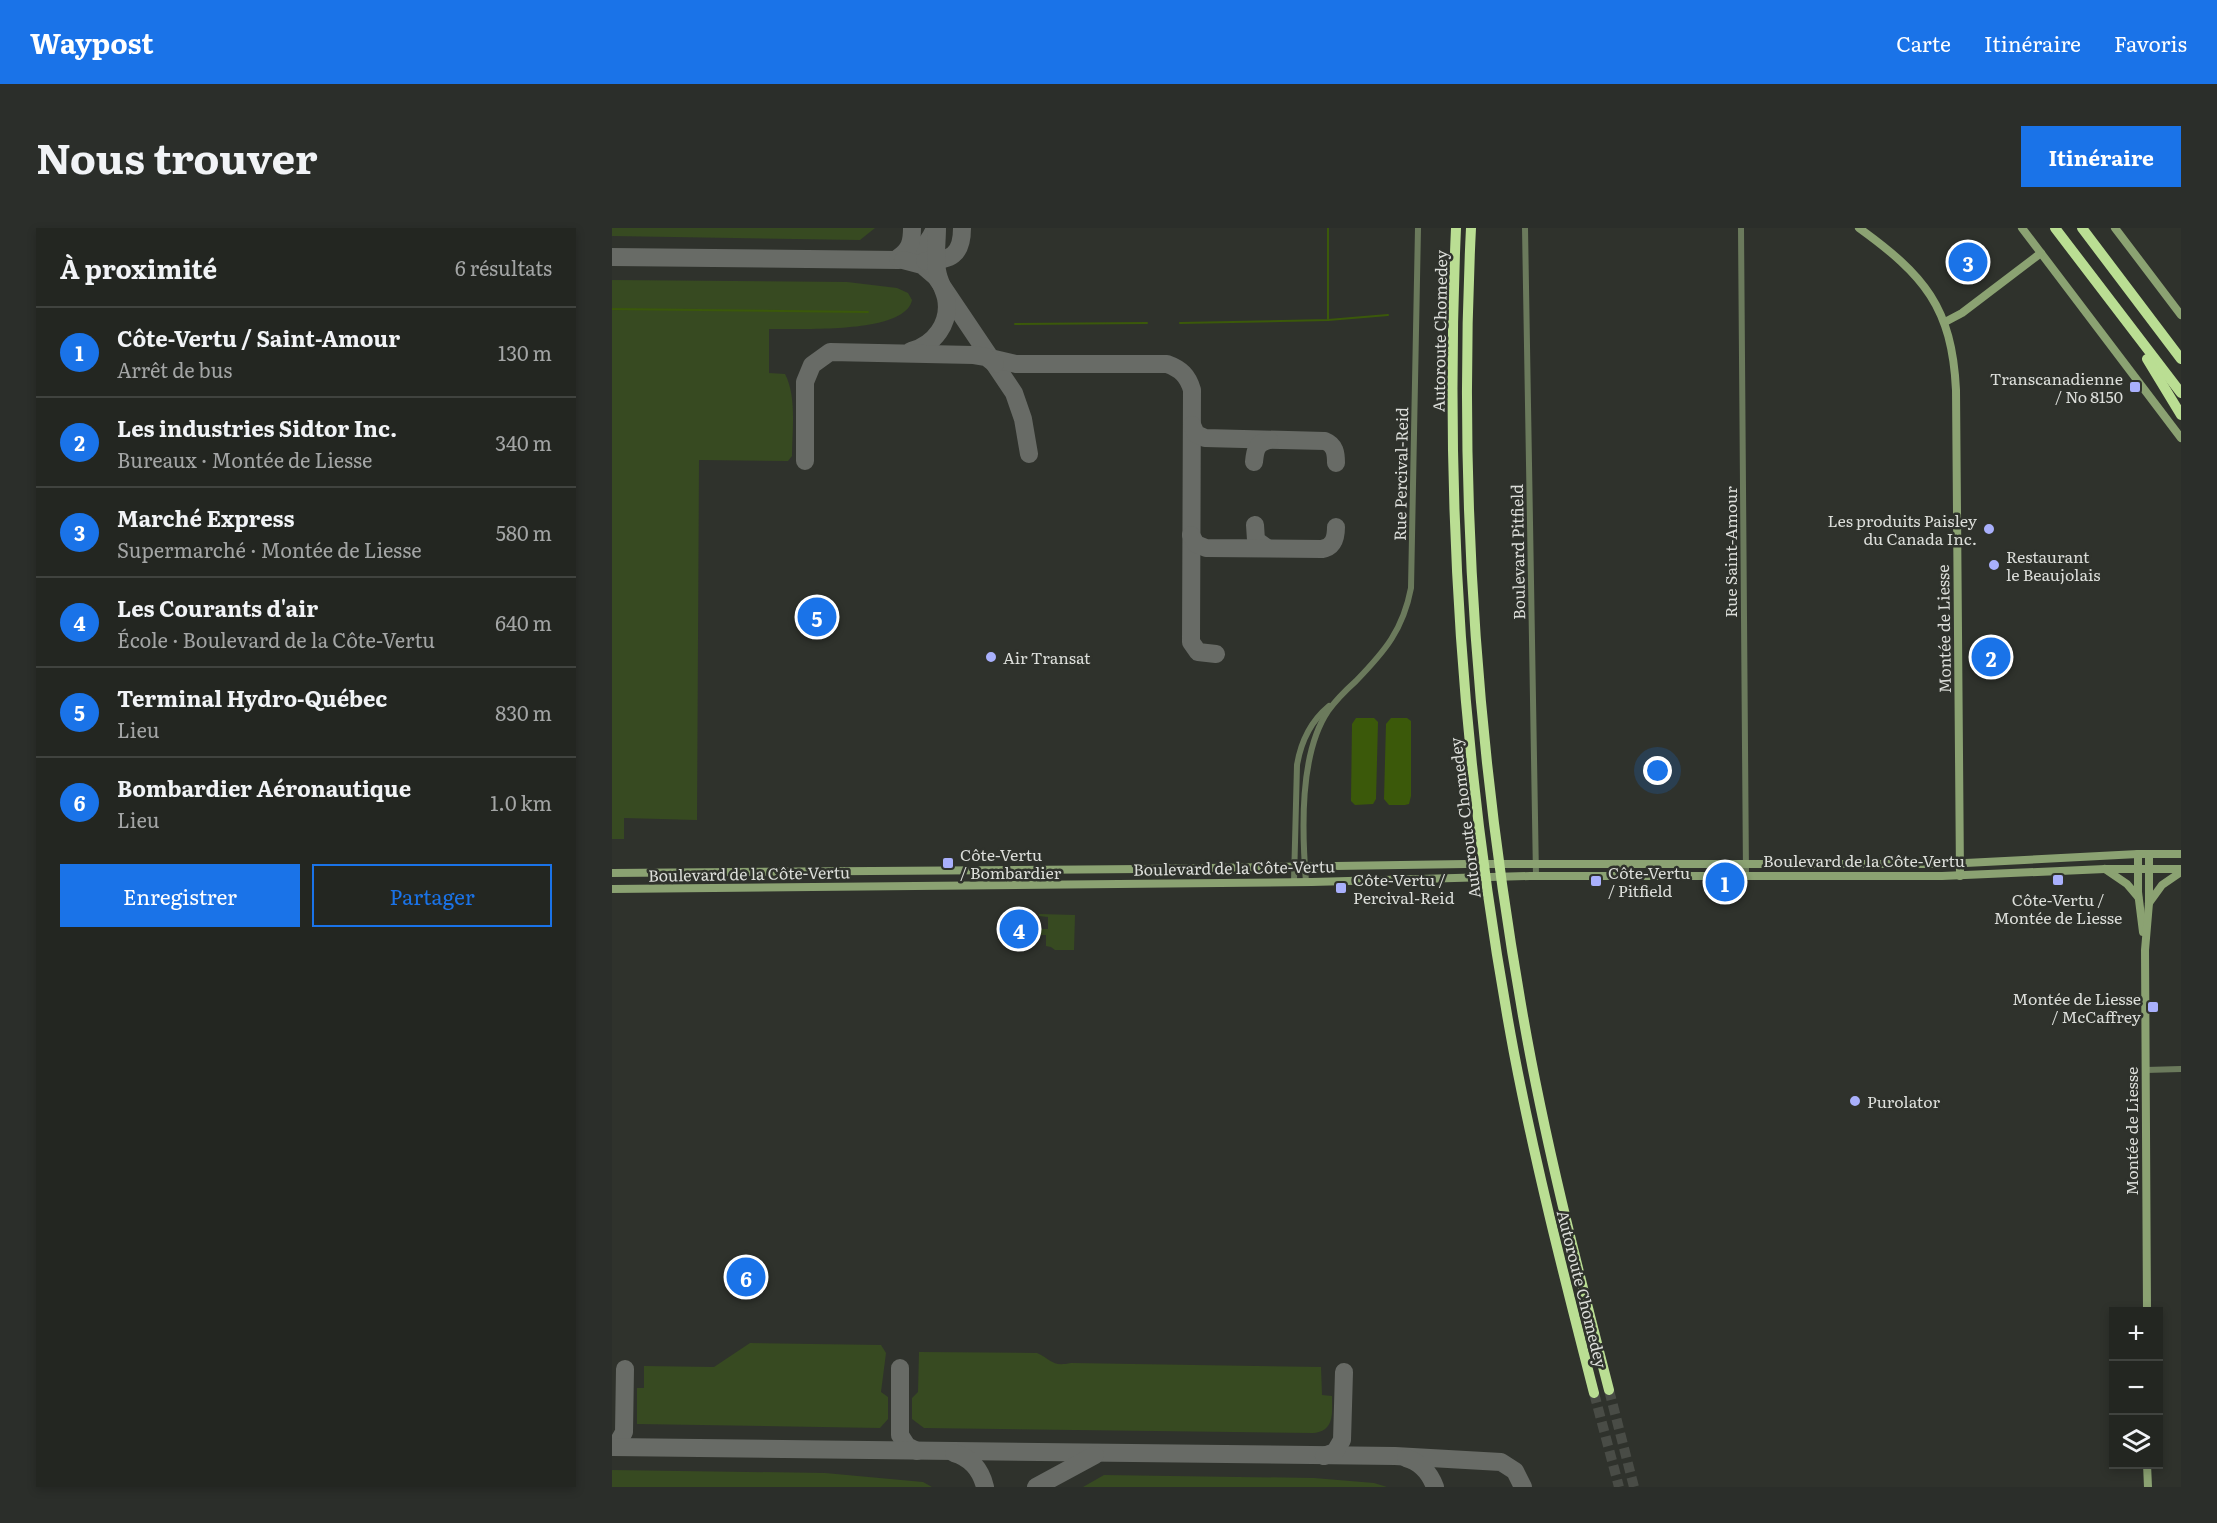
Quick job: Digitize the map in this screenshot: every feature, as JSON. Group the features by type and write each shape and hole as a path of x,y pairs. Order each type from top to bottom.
{"highway":[{"name":"Autoroute Chomedey","path":"1456,228 1452,462 1461,644 1477,809 1496,950 1515,1055 1546,1204 1594,1393"},
{"name":"Autoroute Chomedey","path":"1473,228 1470,259 1467,388 1471,542 1479,676 1493,816 1511,943 1538,1095 1563,1209 1609,1390"},
{"path":"2055,228 2181,393"},
{"path":"2082,228 2181,359"},
{"path":"2120,313 2181,415"}],"street":[{"name":"Rue Percival-Reid","path":"1294,881 1298,756 1313,722 1374,662 1392,640 1404,615 1411,588 1418,228"},
{"name":"Boulevard Pitfield","path":"1525,228 1536,876"},
{"name":"Rue Saint-Amour","path":"1741,228 1746,875"},
{"name":"Montée de Liesse","path":"1859,228 1912,270 1930,294 1945,322 1953,355 1956,390 1960,876"},
{"path":"2022,228 2181,438"},
{"path":"2115,228 2181,315"},
{"path":"1945,322 1962,313 2041,254"},
{"name":"Rue Percival-Reid","path":"1306,882 1308,759 1321,723 1340,696"},
{"name":"Montée de Liesse","path":"2138,854 2139,897 2145,950"},
{"name":"Montée de Liesse","path":"2147,1307 2145,950 2149,903 2149,854"},
{"name":"Boulevard de la Côte-Vertu","path":"612,873 1466,864 1960,863 2181,854"},
{"name":"Boulevard de la Côte-Vertu","path":"612,889 1306,882 1519,876 1960,876 2138,868 2181,871"},
{"path":"2105,869 2127,884 2139,897"},
{"path":"2149,903 2162,885 2181,871"},
{"path":"2146,1070 2181,1069"},
{"path":"2147,1469 2148,1487"}],"shaded area":[{"path":"612,228 875,228 860,240 612,236"},
{"path":"612,280 847,282 897,288 908,293 912,300 905,311 891,319 871,324 825,329 769,329 769,373 785,374 791,393 792,456 788,461 699,460 697,820 624,818 624,839 612,839"},
{"path":"1356,718 1374,718 1378,722 1376,799 1373,804 1355,805 1351,801 1352,724"},
{"path":"1391,718 1407,718 1411,721 1411,796 1409,804 1405,805 1389,805 1384,799 1386,724"},
{"path":"1039,914 1075,915 1074,950 1055,950 1046,946 1046,935 1033,935 1033,929 1048,929 1048,917 1039,916"},
{"path":"750,1343 881,1345 886,1353 881,1392 888,1397 888,1419 880,1428 637,1424 637,1388 644,1388 644,1366 714,1367"},
{"path":"919,1352 1037,1353 1060,1364 1321,1367 1322,1395 1332,1396 1332,1415 1325,1429 1313,1433 924,1428 912,1419 912,1398 918,1392"},
{"path":"612,1470 825,1473 923,1482 932,1487 612,1487"},
{"path":"1104,1475 1314,1478 1374,1483 1387,1487 1083,1487"}],"waterway":[{"path":"1328,228 1328,320"},
{"path":"612,309 868,312"},
{"path":"1180,323 1328,320 1388,315"},
{"path":"1015,324 1147,323"}],"taxiway":[{"path":"898,258 910,245 912,228"},
{"path":"612,257 898,260 921,249 935,228"},
{"path":"911,351 934,338 946,316 946,298 936,264 937,228"},
{"path":"925,261 942,260 953,255 960,245 962,228"},
{"path":"903,260 922,265 936,277 1014,393 1023,419 1029,454"},
{"path":"805,461 805,382 812,365 830,352 974,355 986,357 995,364"},
{"path":"986,357 1016,364 1167,364 1186,377 1192,390 1191,642 1198,652 1216,654"},
{"path":"1192,425 1196,434 1205,438 1325,441 1334,450 1336,463"},
{"path":"1254,462 1257,448 1261,443 1269,440"},
{"path":"1255,525 1256,540 1267,548"},
{"path":"1191,535 1196,544 1206,548 1322,549 1333,541 1336,527"},
{"path":"900,1368 900,1435 907,1446 917,1451"},
{"path":"612,1445 619,1441 624,1432 625,1369"},
{"path":"1324,1456 1335,1452 1342,1440 1344,1372"},
{"path":"612,1447 1395,1456 1501,1462 1515,1471 1523,1487"},
{"path":"954,1453 974,1465 985,1487"},
{"path":"1036,1487 1095,1455"},
{"path":"1406,1458 1416,1462 1424,1469 1435,1487"}],"tunnel":[{"path":"1609,1390 1634,1487"},
{"path":"1594,1393 1619,1487"}],"place":[{"name":"Marché Express","path":"1968,262"},
{"name":"Transcanadienne / No 8150","path":"2135,387"},
{"name":"Les produits Paisley du Canada Inc.","path":"1989,529"},
{"name":"Restaurant le Beaujolais","path":"1994,565"},
{"name":"Terminal Hydro-Québec","path":"817,617"},
{"name":"Air Transat","path":"991,657"},
{"name":"Les industries Sidtor Inc.","path":"1991,657"},
{"name":"Côte-Vertu / Bombardier","path":"948,863"},
{"name":"Côte-Vertu / Montée de Liesse","path":"2058,880"},
{"name":"Côte-Vertu / Pitfield","path":"1596,881"},
{"name":"Côte-Vertu / Saint-Amour","path":"1725,882"},
{"name":"Côte-Vertu / Percival-Reid","path":"1341,888"},
{"name":"Les Courants d'air","path":"1019,929"},
{"name":"Montée de Liesse / McCaffrey","path":"2153,1007"},
{"name":"Purolator","path":"1855,1101"},
{"name":"Bombardier Aéronautique","path":"746,1277"}]}
